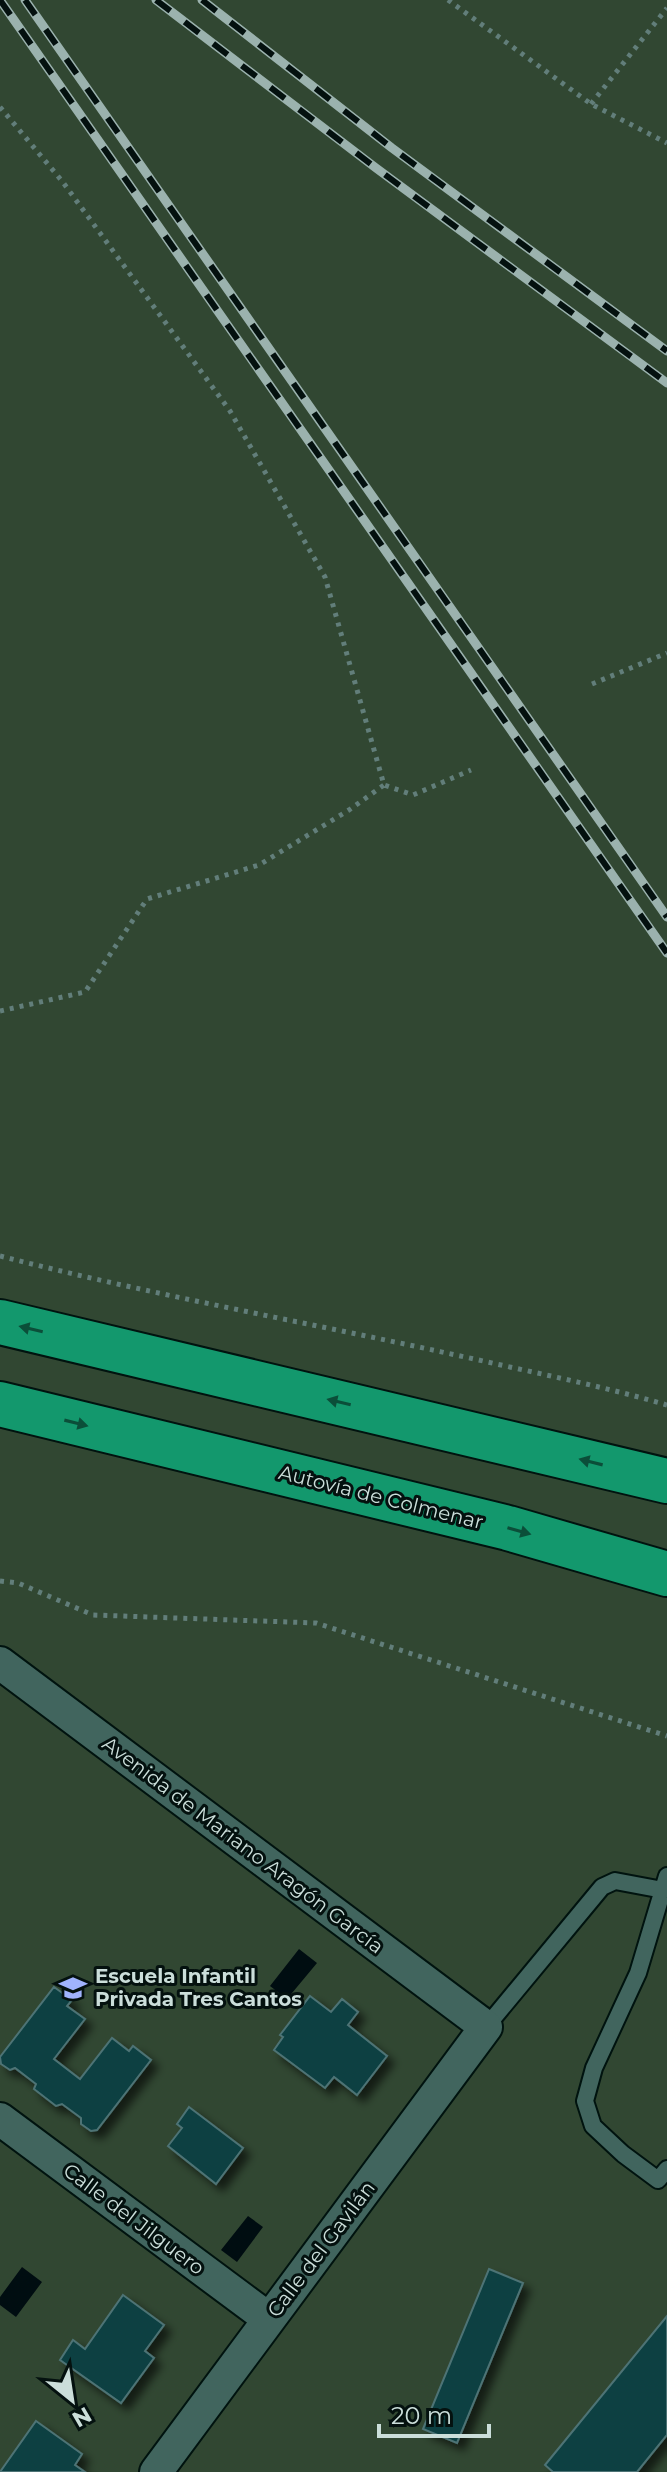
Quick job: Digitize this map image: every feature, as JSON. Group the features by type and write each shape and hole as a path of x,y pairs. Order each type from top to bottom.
{"highway":[{"path":"0,1322 667,1481"},
{"name":"Autovía de Colmenar","path":"0,1404 508,1528 667,1574"}],"street":[{"name":"Avenida de Mariano Aragón García","path":"0,1663 486,2027"},
{"name":"Calle del Gavilán","path":"156,2472 486,2027"},
{"name":"Calle del Jilguero","path":"0,2119 269,2319"}],"lane":[{"path":"486,2027 602,1887 615,1881 664,1895 638,1973 594,2068 585,2101 593,2126 623,2154 658,2180 667,2169"}],"path":[{"path":"448,0 591,104 667,143"},
{"path":"591,104 667,8"},
{"path":"0,107 62,181 230,411 325,577 384,785"},
{"path":"592,684 667,653"},
{"path":"384,785 413,795 471,770"},
{"path":"0,1011 85,992 147,899 259,865 384,785"},
{"path":"0,1256 250,1313 589,1384 667,1405"},
{"path":"0,1581 18,1583 93,1615 316,1623 667,1736"}],"green space":[{"path":"0,0 667,0 667,2472 0,2472"}],"shaded area":[{"path":"299,1949 317,1963 287,1999 270,1986"},
{"path":"248,2216 263,2227 237,2262 221,2250"},
{"path":"22,2267 42,2282 16,2317 0,2305 0,2297"}],"building":[{"path":"54,1987 72,2000 67,2006 85,2019 54,2059 80,2079 112,2038 129,2051 133,2046 151,2060 97,2130 91,2131 81,2124 81,2118 62,2104 56,2106 34,2089 36,2084 15,2068 10,2070 1,2064 0,2057"},
{"path":"310,1996 331,2012 342,1999 358,2012 348,2025 387,2056 357,2095 334,2077 325,2088 274,2050 283,2037 280,2035"},
{"path":"189,2107 243,2148 216,2184 168,2146 182,2128 177,2124"},
{"path":"489,2269 523,2283 457,2443 423,2429"},
{"path":"123,2295 164,2325 145,2351 154,2358 121,2403 60,2360 73,2340 85,2349"},
{"path":"667,2316 667,2435 637,2472 553,2472 545,2465"},
{"path":"36,2421 82,2454 75,2465 85,2472 0,2472"}],"railway":[{"path":"0,0 667,953"},
{"path":"25,0 667,917"},
{"path":"156,0 376,168 667,383"},
{"path":"202,0 392,148 667,351"}],"place":[{"name":"Escuela Infantil Privada Tres Cantos","path":"73,1988"}]}
